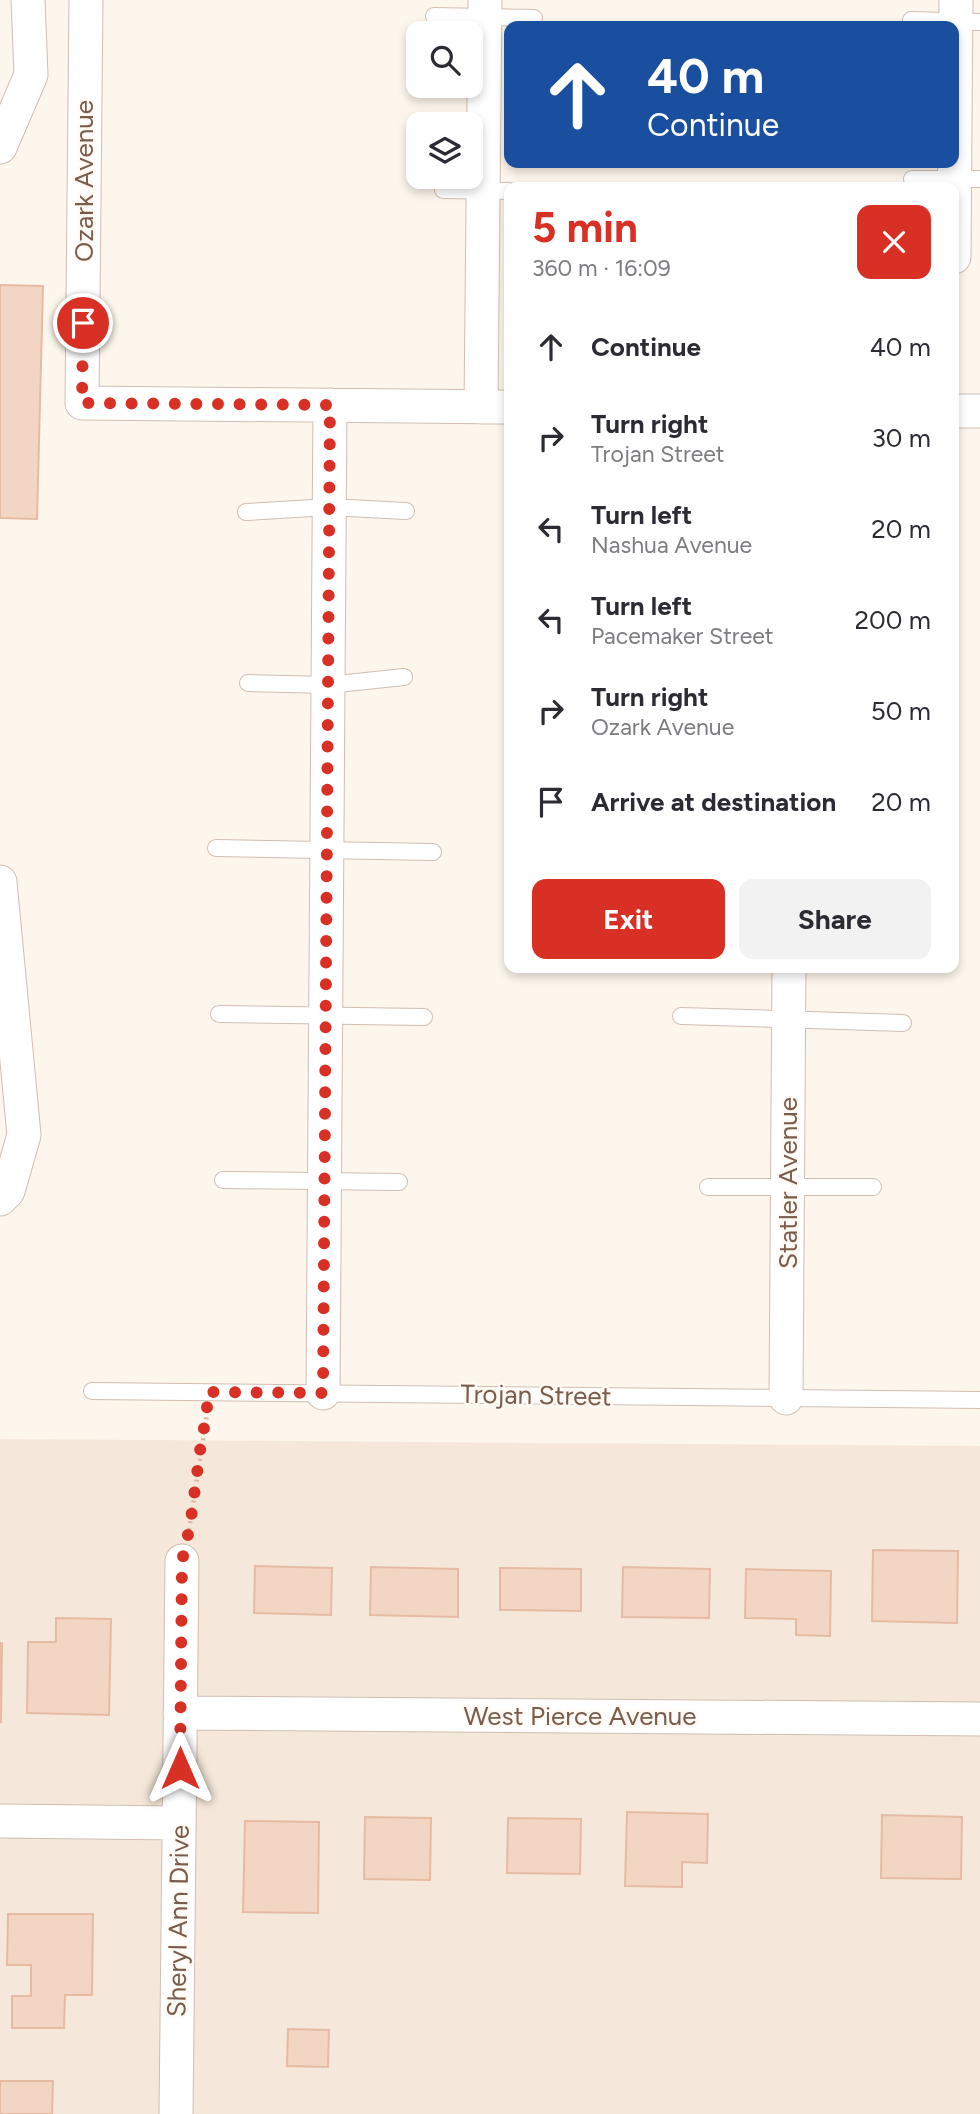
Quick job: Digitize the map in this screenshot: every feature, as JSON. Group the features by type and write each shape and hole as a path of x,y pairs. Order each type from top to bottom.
{"street":[{"path":"0,147 31,75 28,0"},
{"name":"Ozark Avenue","path":"86,0 82,403 330,405"},
{"path":"323,1393 330,405 495,407 496,191 485,9"},
{"path":"959,229 968,179 964,14"},
{"path":"959,411 980,411"},
{"path":"0,882 24,1135 8,1191 0,1199"},
{"name":"Statler Avenue","path":"786,1398 789,973"},
{"name":"Sheryl Ann Drive","path":"176,2114 182,1561"},
{"name":"West Pierce Avenue","path":"180,1713 980,1719"},
{"path":"0,1821 179,1823"}],"lane":[{"path":"434,16 485,9 534,18"},
{"path":"911,20 964,14"},
{"path":"912,179 968,179"},
{"path":"443,190 496,191"},
{"path":"246,512 329,507 406,511"},
{"path":"248,683 328,685 404,677"},
{"path":"216,849 433,852"},
{"path":"219,1014 424,1017"},
{"path":"681,1016 903,1023"},
{"path":"223,1180 399,1182"},
{"path":"708,1187 873,1187"},
{"name":"Trojan Street","path":"92,1391 980,1400"}],"path":[{"path":"182,1561 207,1416 207,1392"}],"shaded area":[{"path":"0,1439 980,1446 980,2114 0,2114"}],"building":[{"path":"0,285 43,286 37,519 0,518"},
{"path":"873,1550 958,1551 957,1623 872,1621"},
{"path":"255,1566 332,1568 331,1615 254,1613"},
{"path":"371,1567 458,1569 458,1617 370,1615"},
{"path":"623,1567 710,1569 709,1618 622,1617"},
{"path":"500,1568 581,1569 581,1611 500,1610"},
{"path":"746,1569 831,1571 830,1636 796,1635 796,1619 745,1618"},
{"path":"56,1618 111,1619 109,1715 27,1713 28,1642 56,1642"},
{"path":"2,1643 1,1722 0,1722"},
{"path":"627,1812 708,1814 707,1863 682,1862 682,1887 625,1886"},
{"path":"882,1815 962,1817 961,1879 881,1878"},
{"path":"365,1817 431,1818 430,1880 364,1879"},
{"path":"508,1818 581,1819 580,1874 507,1873"},
{"path":"245,1821 319,1822 318,1913 243,1912"},
{"path":"8,1914 93,1914 92,1995 65,1995 64,2028 12,2028 12,1996 31,1996 31,1965 7,1965"},
{"path":"288,2029 329,2030 328,2067 287,2066"},
{"path":"0,2081 53,2081 52,2114 0,2114"}],"route":[{"path":"83,323 82,403 330,405 323,1393 207,1392 207,1416 182,1561 180,1768"}]}
